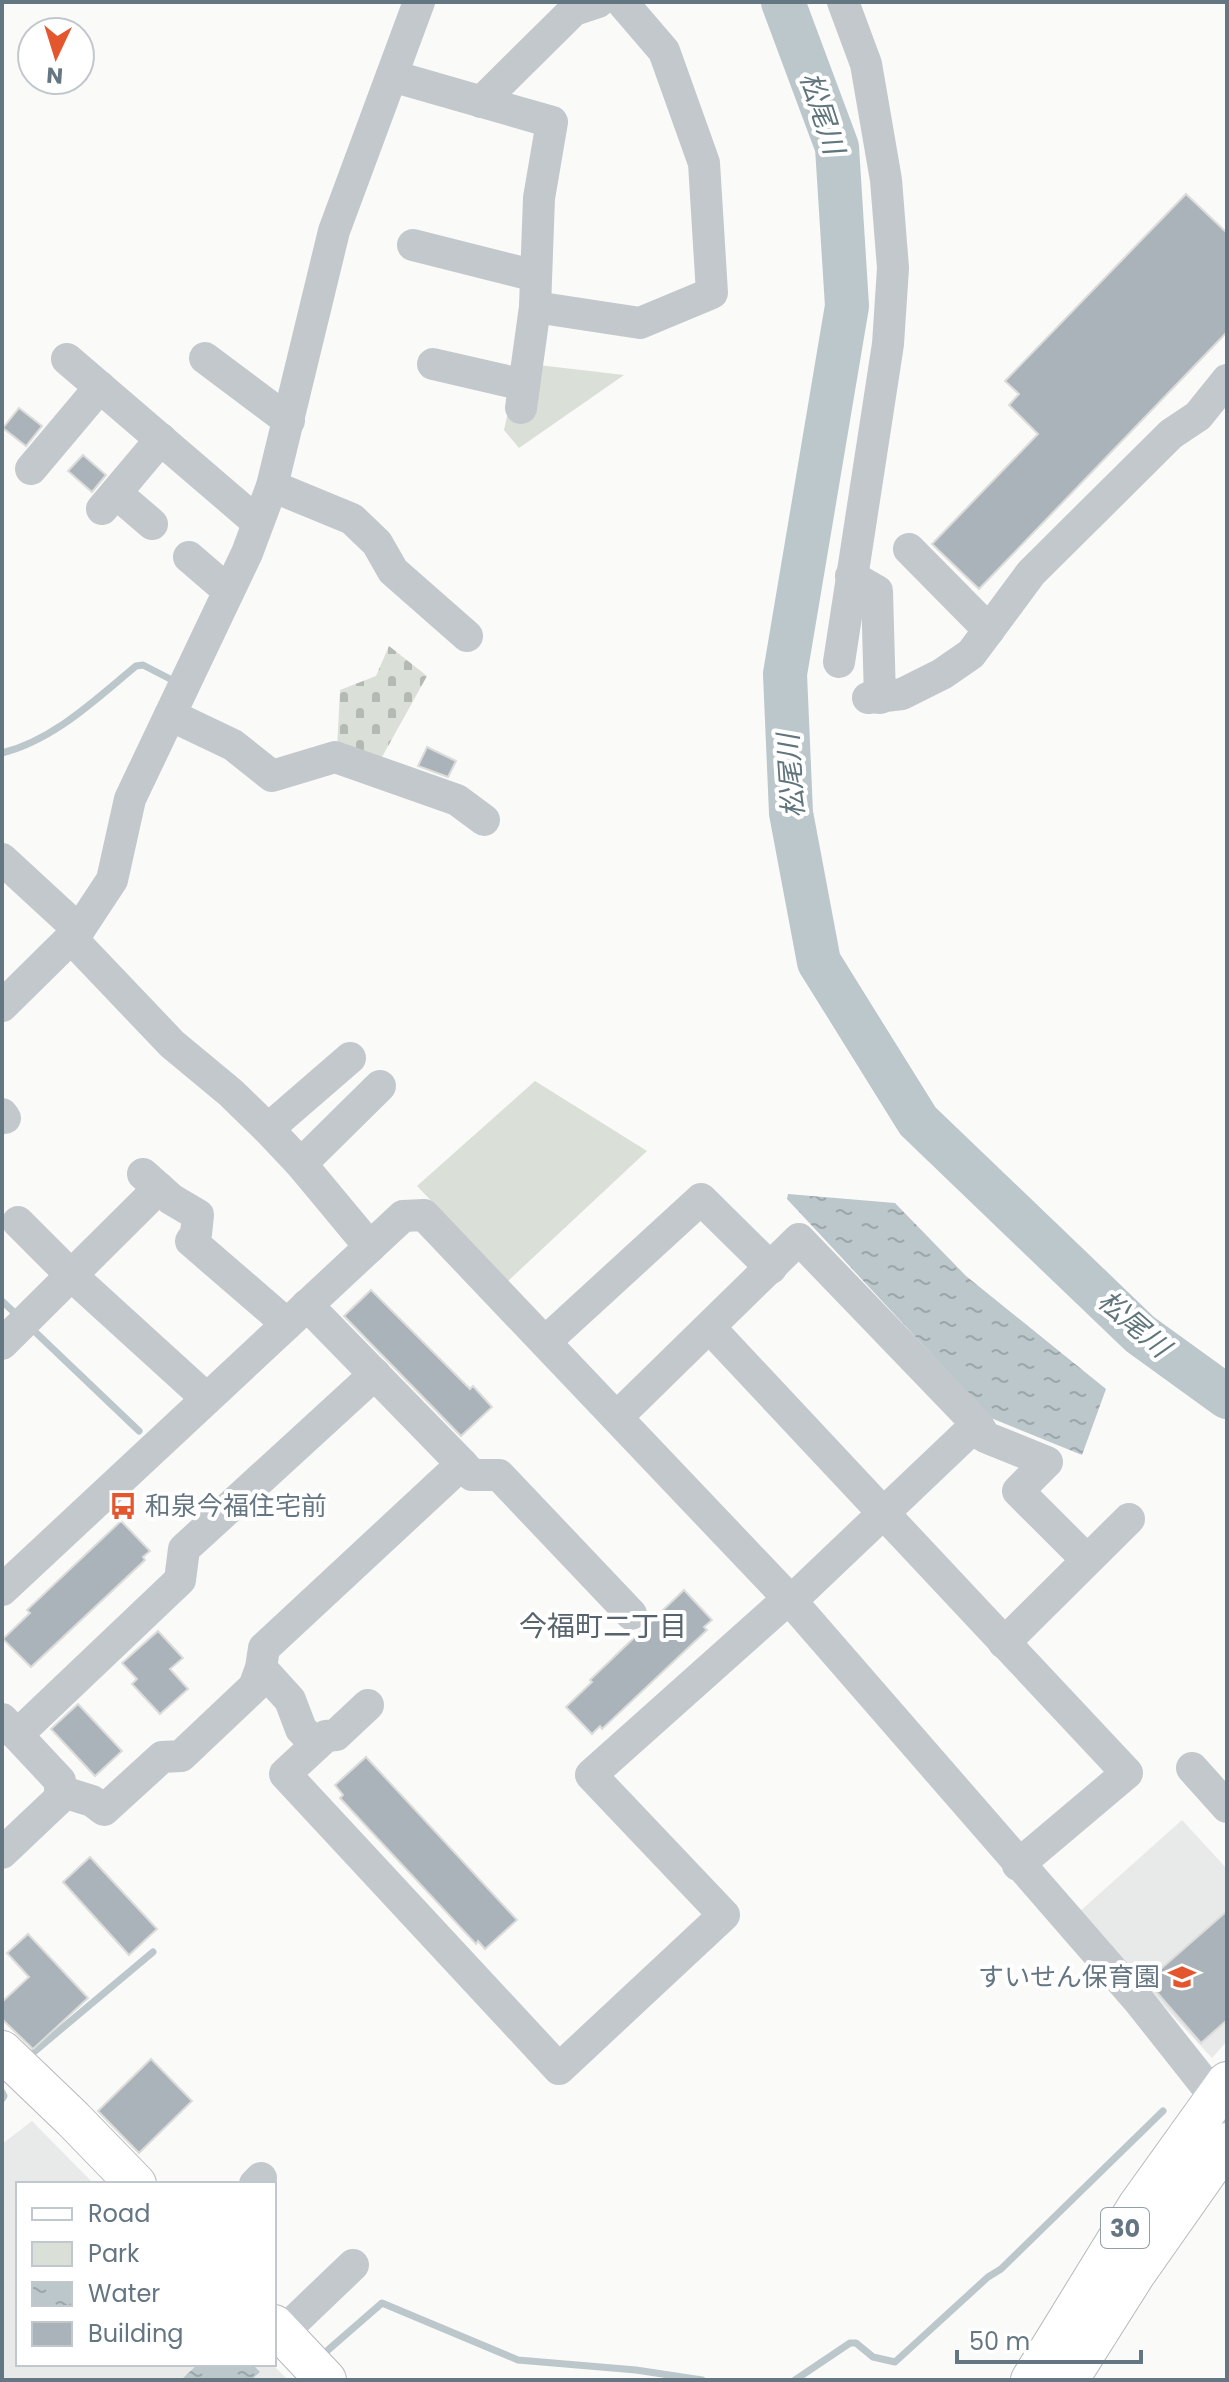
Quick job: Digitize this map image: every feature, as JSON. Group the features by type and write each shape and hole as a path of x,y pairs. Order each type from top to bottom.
{"main road":[{"path":"2,2051 134,2182"},
{"name":"30","path":"1031,2380 1138,2206 1189,2138 1223,2102"},
{"name":"30","path":"1068,2380 1135,2274 1227,2143"},
{"path":"278,2329 326,2380"}],"street":[{"path":"2,1006 75,934 112,880 130,799 247,553 272,486 334,231 419,2"},
{"path":"481,102 574,10 598,2"},
{"path":"413,245 535,292 640,323 712,293 704,163 664,51 622,2"},
{"path":"839,662 888,344 893,268 886,180 866,64 843,2"},
{"path":"392,76 552,122 553,218 535,292 522,397 433,364"},
{"path":"205,358 289,421"},
{"path":"67,359 249,515 259,519"},
{"path":"851,576 877,591 874,698 902,694 942,674 971,654 1031,573 1171,434 1198,416 1227,380"},
{"path":"31,469 56,424 100,387"},
{"path":"152,524 109,501 161,439"},
{"path":"272,486 352,519 377,543 392,550 393,571 460,619"},
{"path":"909,549 989,630"},
{"path":"189,557 218,582 230,587"},
{"path":"170,715 233,745 272,776 335,757 457,800 484,820"},
{"path":"2,859 75,934 172,1044 231,1093 268,1129 370,1247"},
{"path":"268,1129 350,1058"},
{"path":"301,1164 380,1086"},
{"path":"2,1344 72,1276 151,1181 204,1204 191,1241 297,1314 375,1374 472,1475 499,1475 631,1614"},
{"path":"545,1342 701,1199 771,1268"},
{"path":"2,1590 205,1397 403,1216 424,1215 791,1601 1223,2102"},
{"path":"17,1231 72,1276 205,1397"},
{"path":"617,1417 799,1239 977,1424 985,1437 1047,1462 1018,1491 1087,1560"},
{"path":"710,1328 1127,1773 1018,1865"},
{"path":"2,1853 60,1798 60,1781 10,1727 180,1580 184,1549 375,1374"},
{"path":"368,1705 336,1735 326,1736 285,1774 559,2069 724,1915 591,1775 778,1608 791,1601 977,1424"},
{"path":"60,1791 92,1801 104,1810 162,1757 181,1756 254,1687 264,1648 462,1464"},
{"path":"1004,1643 1129,1519"},
{"path":"261,1668 290,1700 301,1729 316,1745"},
{"path":"278,2329 353,2265"}],"shaded area":[{"name":"すいせん保育園","path":"1182,1820 1227,1869 1227,2041 1212,2058 1078,1913"},
{"path":"32,2121 92,2182 16,2182 16,2366 274,2366 288,2380 2,2380 2,2144"}],"green space":[{"path":"538,365 624,375 519,448 504,430 508,412"},
{"path":"389,646 427,676 377,766 337,750 340,690 376,676"},
{"path":"535,1081 647,1151 508,1281 417,1186"}],"water":[{"path":"788,1194 895,1203 966,1276 1106,1389 1082,1455 991,1418 787,1199"},
{"path":"196,2366 254,2366 260,2372 251,2380 181,2380"}],"building":[{"path":"1186,194 1227,233 1227,332 979,589 932,544 1038,434 1009,405 1019,394 1005,381"},
{"path":"19,408 42,426 26,446 3,428"},
{"path":"83,455 106,475 92,492 68,471"},
{"path":"427,747 456,761 448,777 418,766"},
{"path":"371,1290 492,1407 461,1436 344,1316"},
{"path":"121,1521 150,1551 143,1557 145,1560 31,1667 3,1639 30,1613 27,1610"},
{"path":"684,1590 712,1620 704,1627 707,1630 602,1729 600,1726 592,1734 566,1707"},
{"path":"158,1631 183,1658 170,1669 188,1689 160,1714 132,1684 137,1679 122,1663"},
{"path":"78,1704 122,1751 95,1776 51,1729"},
{"path":"366,1757 517,1920 485,1949 478,1941 476,1944 340,1798 343,1795 335,1785"},
{"path":"90,1857 157,1929 129,1955 63,1882"},
{"path":"1227,1911 1227,2020 1201,2043 1147,1981"},
{"path":"28,1934 88,1998 33,2049 2,2019 2,2002 29,1977 7,1953"},
{"path":"151,2059 192,2101 139,2153 98,2111"}],"waterway":[{"name":"松尾川","path":"783,2 837,147 847,306 785,674 791,813 819,962 918,1121 1140,1334 1227,1397"},
{"path":"2,753 39,739 57,728 136,666 143,665 174,681"},
{"path":"2,1301 18,1316"},
{"path":"31,1328 139,1431"},
{"path":"35,2051 153,1952"},
{"path":"2,2092 2,2099"},
{"path":"795,2380 850,2343 856,2343 873,2357 895,2362 988,2277 1001,2269 1163,2111"},
{"path":"328,2350 382,2303 518,2360 636,2370 702,2380"}],"place":[{"name":"和泉今福住宅前","path":"123,1506"},
{"name":"すいせん保育園","path":"1182,1977"}],"district":[{"name":"今福町二丁目","path":"603,1626"}]}
